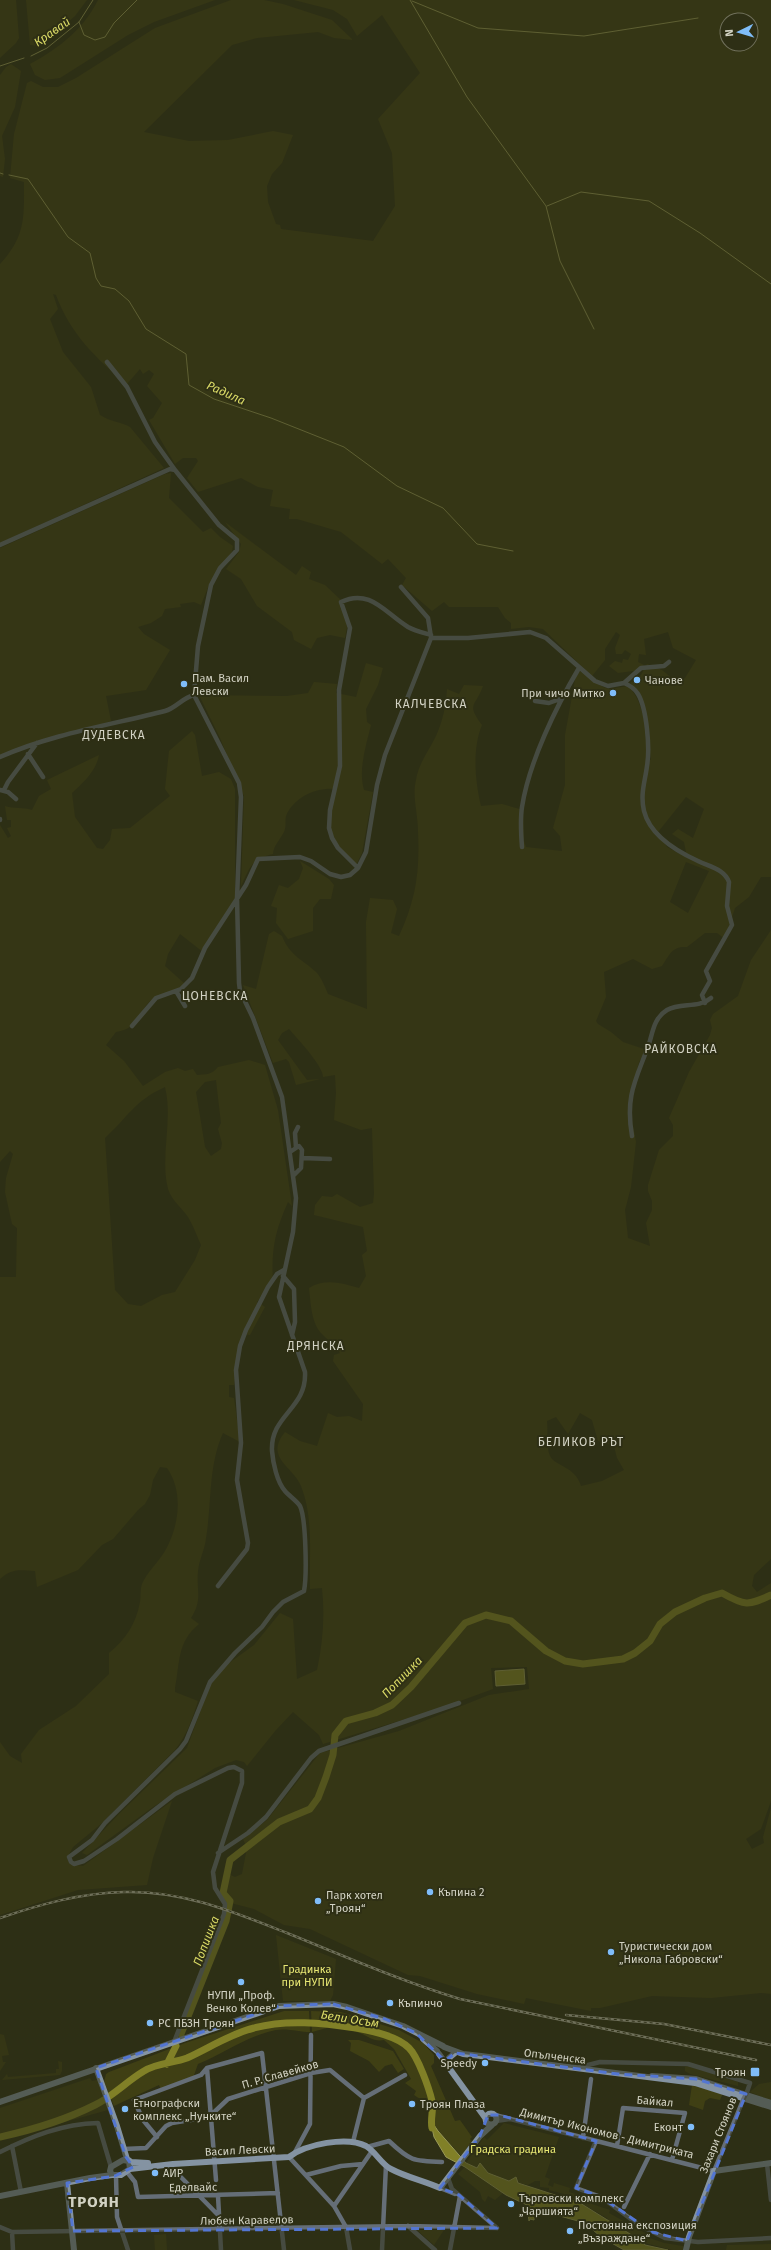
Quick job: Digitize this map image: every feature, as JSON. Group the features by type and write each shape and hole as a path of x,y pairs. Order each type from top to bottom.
{"street":[{"path":"107,362 127,387 155,442 175,470 215,520 237,540 237,550 215,576 211,585 198,646 194,695 239,783 241,796 237,898 240,991 253,1018 279,1086 296,1198 295,1215 280,1297 291,1336 305,1372 306,1382 299,1401 280,1423 274,1435 272,1450 276,1469 283,1488 300,1506 306,1559 304,1591 283,1602 273,1612 262,1627 235,1653 210,1682 186,1741 180,1749 105,1823 92,1840 69,1857 71,1862 74,1864 84,1861 117,1839 175,1794 228,1768 234,1767 242,1771 243,1777 213,1868 215,1888 225,1904 224,1914 174,2042"},
{"path":"0,545 170,469 175,470"},
{"path":"132,1026 156,998 176,991 192,978 205,948 237,898 256,861 261,858 300,857 312,861 330,874 342,877 350,875 358,868 366,852 377,785 385,755 428,640 431,637 428,618 401,587"},
{"path":"358,868 338,848 332,838 329,828 330,810 340,766 340,690 350,628 341,602 350,597 364,598 377,604 409,628 431,637 468,638 530,632 546,638 600,685 608,686 624,683 641,668 664,666 669,662"},
{"path":"522,847 521,823 525,795 554,712 579,668"},
{"path":"624,683 633,688 638,694 644,718 648,756 642,791 644,813 660,837 668,844 685,855 721,872 729,882 727,906 732,925 706,971 710,981 702,995 705,1003"},
{"path":"0,758 38,743 95,726 164,711 186,697 194,695"},
{"path":"535,701 549,703 560,700"},
{"path":"16,799 2,790 28,754 38,743"},
{"path":"28,754 43,777"},
{"path":"176,991 185,1006"},
{"path":"632,1136 629,1109 632,1089 655,1023 659,1016 672,1008 705,1003 711,998"},
{"path":"296,1148 295,1133 298,1127"},
{"path":"290,1152 299,1146 302,1148 301,1168 293,1176"},
{"path":"302,1158 330,1159"},
{"path":"218,1586 247,1549 248,1543 236,1480 241,1443 236,1370 240,1346 246,1330 268,1287 277,1274 284,1270"},
{"path":"283,1276 294,1289 295,1322 291,1336"},
{"path":"218,1853 260,1823 314,1755 325,1748 459,1703"},
{"path":"0,2102 279,2006 333,2004 347,2007 391,2022 416,2033 441,2050 450,2067 477,2105 491,2119 480,2136 440,2188"},
{"path":"295,2152 310,2124 311,2035"},
{"name":"Опълченска","path":"441,2050 575,2069 706,2085 771,2107"},
{"name":"Опълченска","path":"441,2050 463,2054"},
{"path":"157,2137 143,2120 134,2100 201,2075 207,2068 262,2053 284,2250"},
{"path":"450,2067 449,2058 455,2053"},
{"name":"Захари Стоянов","path":"575,2069 600,2062 688,2064 750,2083 714,2171 687,2246"},
{"path":"96,2068 129,2161 128,2170"},
{"path":"207,2068 212,2114 216,2180"},
{"name":"П. Р. Славейков","path":"124,2149 146,2148 172,2123 209,2117 228,2099 311,2073 330,2070 364,2098"},
{"path":"353,2142 364,2098 405,2075"},
{"name":"Опълченска","path":"645,2077 659,2076 696,2079 771,2102"},
{"path":"583,2138 591,2080"},
{"name":"Байкал","path":"617,2146 623,2108 685,2113 672,2160"},
{"name":"Димитър Икономов - Димитриката","path":"491,2119 510,2119 714,2171 769,2163"},
{"path":"0,2152 65,2126 98,2123 114,2176 116,2209 128,2250"},
{"path":"90,2178 111,2168 119,2161 123,2155 122,2141"},
{"path":"334,2206 363,2164 370,2149 389,2141 405,2156 415,2161 442,2162"},
{"path":"596,2141 576,2188 601,2197 652,2232 687,2246 771,2238"},
{"name":"Васил Левски","path":"114,2176 128,2170 289,2157 295,2152 326,2143 353,2142 370,2149 390,2168 459,2195"},
{"path":"12,2146 21,2192"},
{"path":"624,2207 650,2154"},
{"path":"289,2157 334,2206 346,2227 350,2250"},
{"name":"Васил Левски","path":"119,2161 174,2167"},
{"path":"769,2163 771,2200"},
{"path":"306,2175 341,2166 363,2164"},
{"path":"382,2250 386,2165"},
{"path":"174,2167 219,2216"},
{"name":"Еделвайс","path":"128,2170 135,2182 138,2197 218,2196 278,2193"},
{"path":"0,2196 67,2182 114,2176"},
{"name":"Васил Левски","path":"448,2178 452,2190 497,2228"},
{"path":"67,2182 74,2250"},
{"path":"450,2250 459,2195"},
{"path":"218,2196 222,2250"},
{"path":"408,2226 435,2250"},
{"name":"Любен Каравелов","path":"0,2227 12,2232 408,2226 497,2228"},
{"path":"12,2232 13,2250"}],"highlighted area":[{"path":"333,2004 385,2019 416,2033 445,2061 455,2053 618,2074 696,2079 746,2094 687,2241 652,2232 601,2197 576,2188 596,2141 499,2115 488,2115 480,2136 440,2188 459,2195 497,2228 73,2231 67,2183 115,2176 133,2167 126,2157 96,2068 279,2006"}],"green space":[{"path":"0,0 16,0 19,38 16,43 0,58"},
{"path":"26,0 87,0 75,16 40,46 30,45"},
{"path":"98,0 215,0 154,22 128,35 60,78 45,80 35,75 30,64 60,45 78,29 92,11"},
{"path":"231,0 264,0 283,4 332,20 353,40 334,38 318,32 257,38 232,45 144,132 189,141 228,140 273,131 293,135 282,163 272,174 267,186 268,202 276,224 280,225 281,229 373,241 395,206 392,153 378,119 420,73 382,15 357,36 347,19 333,10 294,0 771,0 771,877 761,877 749,897 735,908 725,939 717,933 705,933 687,947 675,949 669,954 662,966 652,969 633,959 604,972 606,997 596,1021 623,1042 647,1050 639,1062 632,1092 632,1120 636,1142 631,1187 625,1210 628,1238 650,1246 646,1223 652,1210 652,1201 648,1191 648,1185 659,1150 673,1136 673,1125 669,1118 689,1072 710,1035 712,1028 710,1020 713,1014 738,996 751,960 771,930 771,1559 754,1575 752,1586 757,1592 771,1583 771,1801 761,1829 746,1839 752,1849 764,1843 763,1837 771,1808 771,1994 761,1993 711,1998 652,1996 600,2008 591,2008 591,2011 526,1998 524,2004 477,1994 420,1976 408,1975 310,1929 284,1925 254,1909 227,1902 224,1890 228,1874 235,1877 242,1874 247,1848 243,1839 267,1820 320,1753 399,1731 489,1695 529,1689 527,1667 491,1668 493,1689 438,1709 323,1744 319,1735 293,1712 276,1730 247,1766 244,1762 236,1760 215,1768 153,1807 87,1855 82,1853 119,1814 187,1748 214,1674 254,1645 280,1613 293,1619 297,1679 317,1670 323,1629 322,1588 310,1589 310,1537 308,1511 301,1486 282,1461 278,1449 279,1441 285,1432 300,1441 317,1446 328,1413 337,1417 349,1416 362,1421 363,1404 333,1361 334,1355 340,1353 316,1325 312,1313 309,1288 321,1283 334,1282 359,1288 366,1276 362,1255 367,1251 363,1227 314,1215 315,1205 322,1196 332,1197 337,1194 360,1207 373,1203 372,1128 361,1130 334,1120 336,1093 335,1075 323,1077 322,1072 315,1060 289,1029 282,1033 278,1040 307,1080 320,1079 296,1085 289,1062 286,1059 273,1063 243,985 256,989 269,934 274,931 282,936 285,943 293,953 318,974 328,994 367,1009 366,922 370,898 393,900 397,909 391,933 399,936 405,923 416,885 418,824 415,786 417,774 441,725 447,689 459,694 464,685 483,686 473,709 482,725 476,755 476,776 481,806 502,804 523,810 524,841 526,847 562,851 560,836 553,828 565,785 565,735 577,669 603,687 609,689 628,686 634,694 642,713 646,734 646,764 651,759 641,696 630,683 641,675 647,664 662,670 678,683 685,678 696,660 673,648 668,632 644,639 646,655 639,654 638,662 644,665 636,673 633,671 618,673 609,666 615,661 622,663 623,659 628,660 631,654 625,650 622,654 616,654 615,648 620,635 616,632 605,649 605,660 592,676 543,629 529,627 511,629 511,623 505,618 498,607 449,607 444,602 432,611 402,585 406,578 388,559 382,564 341,532 297,519 289,519 290,509 270,506 273,490 258,487 241,478 198,492 187,478 198,461 196,458 183,458 175,464 149,420 153,418 162,403 147,386 154,374 149,370 143,374 140,369 127,384 105,365 85,344 76,333 62,309 56,295 53,294 58,309 50,319 63,352 91,387 100,415 130,427 164,468 0,543 0,264 15,244 19,235 22,226 24,206 24,182 10,178 14,134 27,83 31,81 43,87 58,87 76,78 155,28","holes":["686,797 704,809 693,838 678,829 672,834 684,842 686,852 680,854 667,847 658,832","686,862 709,871 688,913 670,902","580,1413 592,1420 598,1441 614,1446 617,1458 624,1470 602,1481 581,1486 574,1474 557,1463 550,1456 547,1421 556,1417 568,1434"]},
{"path":"11,64 21,71 15,107 2,136 5,159 3,177 0,176 0,75 6,67"},
{"path":"171,473 169,498 203,532 211,528 220,537 233,546 232,552 209,585 201,605 194,602 180,604 181,607 165,609 162,616 151,623 138,627 144,634 170,650 146,690 106,696 111,721 0,757 0,548 165,474"},
{"path":"225,522 296,575 302,566 311,572 309,579 325,585 343,602 347,627 345,638 330,635 317,638 311,649 294,640 292,632 257,606 241,579 226,569 239,552 241,544"},
{"path":"366,663 383,668 378,685 366,709 367,722 371,725 363,758 362,782 364,790 373,792 362,853 355,867 345,856 328,827 336,789 321,790 306,795 294,803 286,816 285,829 273,851 273,854 260,858 252,865 241,886 244,796 220,738 199,695 287,696 308,693 314,682 337,684 336,693 356,697"},
{"path":"192,731 195,735 202,776 219,772 231,779 235,789 235,901 203,952 180,934 168,954 165,966 185,984 177,989 157,996 149,1002 133,1025 116,1032 106,1045 124,1061 143,1086 165,1072 178,1068 185,1071 193,1069 197,1075 209,1074 218,1067 249,1060 265,1065 278,1110 292,1206 288,1202 277,1232 273,1250 273,1281 257,1302 257,1307 261,1304 265,1307 250,1335 242,1334 234,1385 229,1385 229,1397 234,1398 240,1442 223,1433 218,1446 213,1471 208,1525 198,1571 198,1600 191,1618 199,1624 192,1631 183,1645 175,1688 175,1692 198,1701 194,1714 186,1733 175,1750 101,1824 73,1847 67,1858 70,1864 83,1866 172,1801 153,1858 147,1885 78,1890 0,1915 0,1742 10,1756 22,1763 21,1754 39,1730 76,1706 109,1674 109,1653 125,1637 133,1624 138,1610 142,1584 170,1542 174,1531 178,1510 178,1498 172,1477 167,1468 160,1467 153,1480 150,1495 145,1504 113,1539 102,1545 78,1570 37,1587 35,1571 12,1571 0,1579 0,1277 16,1277 17,1228 12,1224 5,1192 6,1178 13,1154 10,1151 0,1162 0,825 8,838 11,836 7,828 11,827 11,820 7,820 5,806 32,810 39,796 51,789 47,780 99,755 92,771 72,793 75,817 97,848 103,849 110,840 112,829 130,828 170,796 165,789 169,751","holes":["216,1080 221,1123 218,1129 222,1143 221,1149 211,1156 205,1147 196,1092 205,1082","165,1087 168,1111 165,1160 168,1189 172,1198 188,1217 201,1245 195,1260 175,1292 162,1295 141,1306 128,1304 115,1290 105,1138 138,1104 154,1092"]},
{"path":"300,861 329,879 334,885 331,899 320,899 313,908 313,931 288,939 276,923 277,908 271,906 279,885 288,888 299,879 303,868"},
{"path":"224,1916 228,1919 189,2021 180,2035"},
{"name":"Градинка при НУПИ","path":"276,1935 336,1959 333,1995 330,2001 283,2001"},
{"path":"284,2011 309,2011 310,2032 276,2030 255,2036 198,2064 193,2078 161,2090 159,2085 114,2106 104,2082 106,2074 109,2072 185,2043"},
{"path":"311,2011 341,2012 399,2030 423,2043 434,2055 434,2063 431,2066 455,2121 460,2120 472,2137 470,2139 472,2141 461,2156 438,2131 423,2101 414,2095 416,2091 405,2083 411,2079 394,2049 384,2040 374,2040 360,2033 334,2026 312,2032"},
{"path":"0,2034 4,2035 9,2055 2,2056 3,2062 6,2062 0,2071"},
{"path":"348,2040 359,2040 393,2051 404,2069 398,2073 392,2064 385,2066 379,2072 369,2061 350,2051 351,2043"},
{"path":"58,2061 62,2062 62,2071 60,2075 2,2080 7,2074 8,2077 56,2073 56,2069 59,2069"},
{"path":"688,2066 738,2082 738,2086 690,2074 685,2071 685,2067"},
{"path":"90,2078 92,2081 97,2080 108,2110 0,2140 0,2108"},
{"path":"771,2082 771,2101 750,2092 759,2084"},
{"path":"692,2085 723,2093 720,2100 710,2098 705,2101 703,2110 689,2105"},
{"name":"Градска градина","path":"504,2123 559,2137 545,2177 550,2179 548,2185 553,2187 554,2183 570,2188 569,2192 585,2197 583,2199 549,2190 549,2188 540,2187 540,2181 535,2181 528,2185 501,2179 488,2173 480,2164 477,2168 466,2163 484,2137 487,2140"},
{"path":"465,2167 503,2193 495,2200 488,2196 485,2202 482,2199 480,2192 458,2174"},
{"path":"568,2196 610,2210 609,2213 645,2233 644,2236 664,2243 683,2246 683,2250 672,2250 645,2243 626,2232 625,2229 608,2221 607,2218"},
{"path":"417,2230 444,2230 434,2245"},
{"path":"166,2234 167,2250 155,2250 154,2235"},
{"path":"771,2244 771,2250 726,2250 727,2245"}],"shaded area":[{"path":"524,1669 525,1684 496,1686 495,1671"},
{"path":"430,2119 438,2131 466,2163 477,2168 480,2163 488,2173 509,2181 516,2177 518,2183 580,2203 643,2242 645,2245 668,2250 624,2250 601,2237 585,2223 542,2211 531,2213 535,2213 534,2220 530,2219 529,2221 527,2205 506,2195 465,2167 446,2157 434,2137"}],"waterway":[{"name":"Кравай","path":"31,56 47,48 79,22 93,0"},
{"path":"79,22 84,35 95,40 105,37 114,23 137,0"},
{"path":"410,0 467,97 546,206 560,261 594,329"},
{"path":"412,1 478,28 584,36 698,18"},
{"name":"Кравай","path":"0,66 24,58"},
{"name":"Радила","path":"9,175 28,179 68,237 90,253 96,278 101,286 115,289 129,301 146,329 186,354 189,385 214,399 271,418 344,447 397,486 443,508 477,544 513,551"},
{"path":"547,206 581,192 649,201 700,233 771,284"},
{"name":"Попишка","path":"181,2034 226,1921 230,1901 223,1893 230,1860 279,1822 310,1809 318,1798 326,1777 333,1755 335,1735 346,1721 375,1713 392,1705 411,1687 465,1623 486,1615 511,1621 546,1651 565,1661 583,1664 623,1659 635,1653 650,1641 660,1624 675,1612 705,1598 722,1593 736,1600 751,1603 771,1595"},
{"name":"Бели Осъм","path":"0,2137 48,2124 84,2110 102,2101 149,2068 187,2058 236,2034 266,2025 292,2023 318,2023 356,2028 391,2037 404,2044 416,2058 423,2073 432,2101 432,2128"},
{"name":"Попишка","path":"167,2064 176,2046"}],"railway":[{"path":"0,1918 31,1908 77,1897 124,1892 145,1892 166,1895 227,1910 394,1976 460,1999 756,2060"},
{"path":"566,2015 664,2024 771,2045"}],"place":[{"name":"Чанове","path":"637,680"},
{"name":"Пам. Васил Левски","path":"184,684"},
{"name":"При чичо Митко","path":"613,693"},
{"name":"Къпина 2","path":"430,1892"},
{"name":"Парк хотел „Троян“","path":"318,1901"},
{"name":"Туристически дом „Никола Габровски“","path":"611,1952"},
{"name":"НУПИ „Проф. Венко Колев“","path":"241,1982"},
{"name":"Къпинчо","path":"390,2003"},
{"name":"РС ПБЗН Троян","path":"150,2023"},
{"name":"Speedy","path":"485,2063"},
{"name":"Троян","path":"755,2072"},
{"name":"Троян Плаза","path":"412,2104"},
{"name":"Етнографски комплекс „Нунките“","path":"125,2109"},
{"name":"Еконт","path":"691,2127"},
{"name":"АИР","path":"155,2173"},
{"name":"Търговски комплекс „Чаршията“","path":"511,2204"},
{"name":"Постоянна експозиция „Възраждане“","path":"570,2231"}],"district":[{"name":"КАЛЧЕВСКА","path":"431,704"},
{"name":"ДУДЕВСКА","path":"114,735"},
{"name":"ЦОНЕВСКА","path":"215,996"},
{"name":"РАЙКОВСКА","path":"681,1049"},
{"name":"ДРЯНСКА","path":"316,1346"},
{"name":"БЕЛИКОВ РЪТ","path":"581,1442"},
{"name":"ТРОЯН","path":"94,2202"}]}
